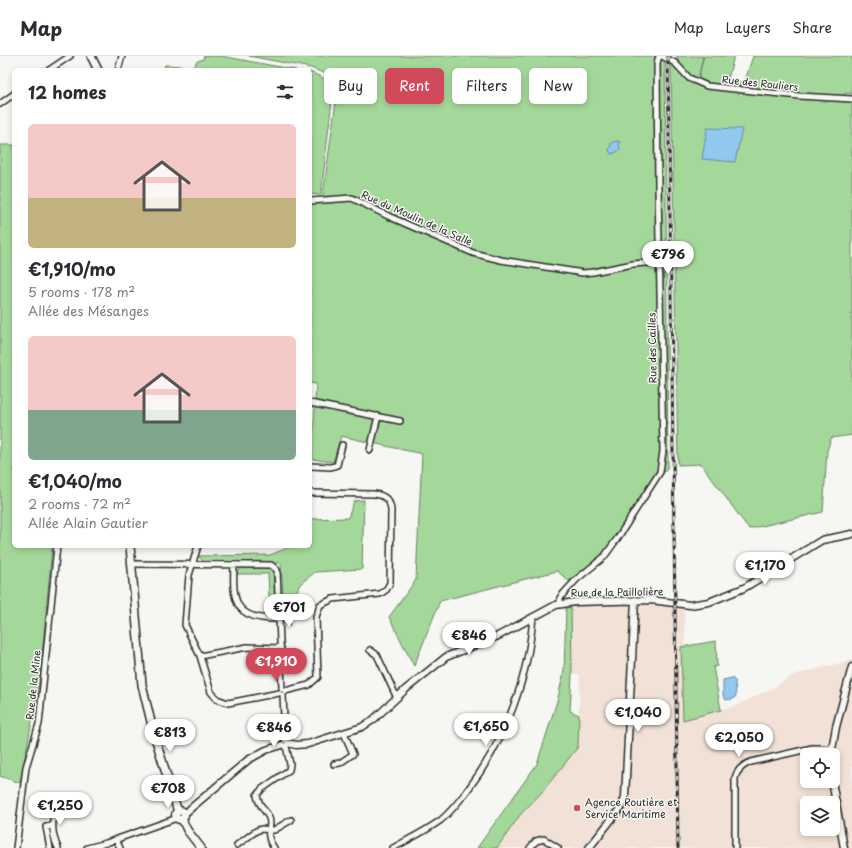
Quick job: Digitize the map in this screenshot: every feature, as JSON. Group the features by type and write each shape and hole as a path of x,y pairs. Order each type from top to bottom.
{"main road":[{"path":"91,56 97,68"},
{"path":"130,548 142,685 154,734 180,816 187,830 200,848"}],"street":[{"path":"52,68 70,56"},
{"path":"119,68 122,56"},
{"name":"Rue des Rouliers","path":"660,56 675,63 689,78 707,86 786,95 852,98"},
{"name":"Rue des Cailles","path":"560,604 560,598 577,579 604,557 653,484 661,468 663,451 657,64 660,56"},
{"path":"0,104 12,95"},
{"name":"Rue du Moulin de la Salle","path":"312,201 352,198 388,216 474,253 508,261 583,272 593,272 632,264 659,262"},
{"path":"312,403 400,421"},
{"path":"370,450 378,416"},
{"path":"312,466 331,467 337,464 342,445"},
{"path":"197,548 189,573 185,625 200,656 211,692 219,700 232,703 309,685 318,677 316,617 320,605 333,599 380,594 389,586 390,504 383,496 312,493"},
{"name":"Rue de la Paillolière","path":"180,816 248,760 266,750 285,743 296,745 308,744 367,724 446,657 498,636 560,604 575,602 651,600 699,604 729,596 774,570 810,546 832,537 852,534"},
{"name":"Rue de la Mine","path":"16,848 26,767 39,724 57,548"},
{"path":"195,554 203,565"},
{"path":"131,564 271,565 277,570 285,743 290,764 289,770 262,789 257,795 258,802 269,817 270,823 268,837 274,848"},
{"path":"179,564 189,573"},
{"path":"234,565 234,591 236,600 243,611 258,619 279,619"},
{"path":"588,848 622,806 625,797 630,720 634,600"},
{"path":"393,848 440,820 459,801 492,753 515,704 531,640 533,617"},
{"path":"200,656 247,647 281,648"},
{"path":"370,650 377,655 397,698"},
{"path":"832,748 852,667"},
{"path":"334,764 340,763 353,754 344,733"},
{"path":"735,848 735,778 738,771 743,766 751,762 800,751"},
{"path":"833,788 844,848"},
{"path":"55,806 52,826 53,838 58,848"},
{"path":"87,848 116,840 180,816"},
{"path":"236,845 256,831 268,829 274,830 291,820"},
{"path":"50,848 46,827 52,826"},
{"path":"530,848 536,841 544,839 558,848"},
{"path":"116,840 120,848"}],"shaded area":[{"path":"649,604 684,607 685,646 681,648 683,719 735,706 771,689 794,675 852,660 852,848 497,848 520,815 542,792 578,747 580,675 571,674 571,606"}],"green space":[{"path":"204,56 221,56 285,68 164,68 165,65 195,67 196,62 203,59"},
{"path":"249,56 665,56 668,467 602,554 569,581 557,571 440,601 414,666 389,617 416,580 422,454 341,436 333,462 312,459 316,384 312,383 312,204 322,202 336,104 377,104 377,68 324,68 324,73 312,68"},
{"path":"677,56 703,56 698,79 693,77 698,80 704,56 734,56 726,86 745,81 753,56 852,56 852,94 845,93 844,95 852,96 852,435 831,438 827,451 823,512 749,529 701,464 678,465 671,63 689,74 677,62"},
{"path":"312,73 324,78 324,104 332,104 321,195 312,194"},
{"path":"0,145 12,145 12,548 52,548 40,679 20,783 0,776"},
{"path":"364,500 362,569 315,572 300,584 290,606 290,625 285,625 281,563 204,562 198,556 270,555 287,548 312,548 312,519 348,518 354,501"},
{"path":"242,568 269,568 273,571 276,613 273,617 270,617 268,574 237,574"},
{"path":"571,606 572,675 570,711 579,715 578,747 542,792 520,815 497,848 477,848 537,764 558,698 564,671 566,607"},
{"path":"716,641 717,666 713,667 721,710 683,720 681,647"}],"water":[{"path":"707,128 742,129 735,162 702,159"},
{"path":"619,141 620,149 611,154 609,150 612,142"},
{"path":"732,678 735,681 736,696 733,699 726,700 723,695 723,680"}],"railway":[{"path":"668,56 678,848"}],"place":[{"name":"Agence Routière et Service Maritime","path":"577,808"}]}
